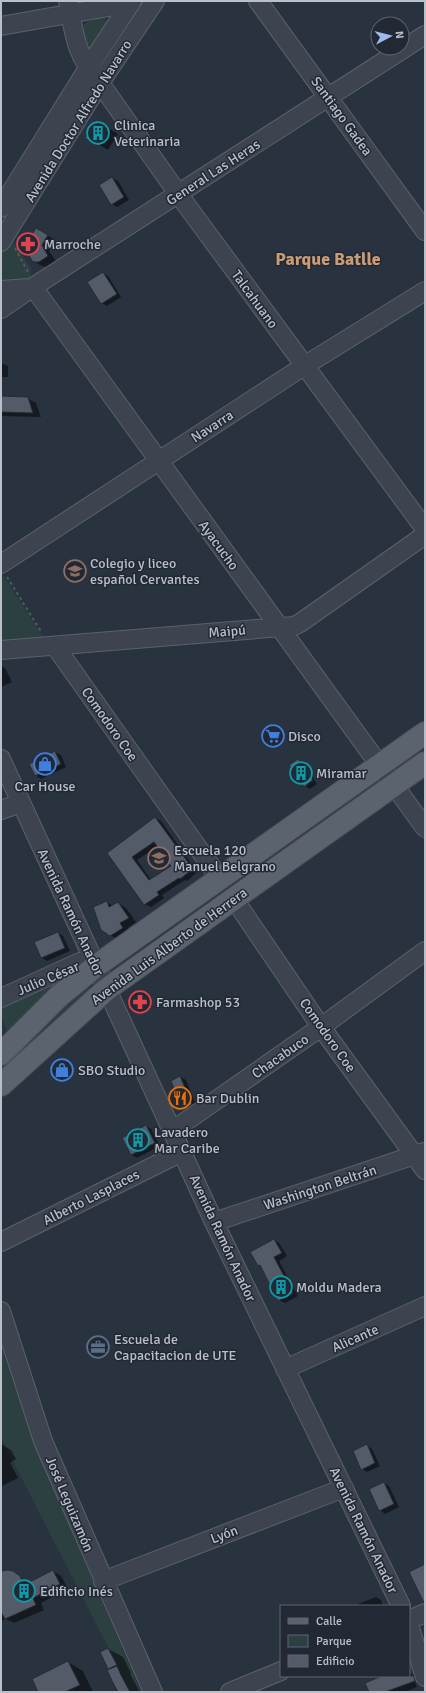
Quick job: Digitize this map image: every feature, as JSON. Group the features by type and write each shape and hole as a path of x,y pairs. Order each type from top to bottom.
{"main road":[{"name":"Avenida Luis Alberto de Herrera","path":"1,1054 59,996 96,966 425,733"},
{"name":"Avenida Luis Alberto de Herrera","path":"1,1085 107,989 425,764"}],"street":[{"name":"Avenida Doctor Alfredo Navarro","path":"2,240 100,83 155,1"},
{"name":"Santiago Gadea","path":"258,1 425,231"},
{"name":"Avenida Doctor Alfredo Navarro","path":"1,208 131,2"},
{"path":"1,26 69,8 131,2"},
{"name":"Talcahuano","path":"69,8 79,51 88,68 178,195 425,529"},
{"name":"General Las Heras","path":"1,310 33,287 425,35"},
{"path":"1,290 33,287"},
{"name":"Ayacucho","path":"33,287 393,786 425,828"},
{"name":"Navarra","path":"3,569 159,461 304,366 425,291"},
{"name":"Maipú","path":"1,650 294,626 425,535"},
{"name":"Comodoro Coe","path":"55,646 220,879"},
{"name":"Avenida Ramón Anador","path":"1,759 214,1222 401,1605"},
{"path":"1,810 21,803"},
{"name":"Comodoro Coe","path":"234,899 321,1027 419,1153 425,1170"},
{"name":"Chacabuco","path":"172,1131 321,1027 425,951"},
{"name":"Julio César","path":"1,998 80,962 96,966"},
{"name":"Alberto Lasplaces","path":"1,1242 182,1152"},
{"name":"Washington Beltrán","path":"214,1222 419,1153"},
{"name":"Alicante","path":"285,1369 425,1306"},
{"name":"José Leguizamón","path":"1,1311 43,1441 103,1581 153,1692"},
{"name":"Lyón","path":"103,1581 344,1488"},
{"path":"410,1620 425,1613"},
{"path":"410,1627 425,1677"},
{"path":"230,1692 280,1671"}],"path":[{"path":"2,240 12,244 28,270 33,287"},
{"path":"3,569 45,637 55,646"}],"green space":[{"path":"105,17 107,23 92,46 87,48 83,34 84,25 91,20"},
{"path":"11,238 31,268 30,278 19,281 1,282 1,254"},
{"path":"1,572 44,638 1,643"},
{"path":"76,970 9,1036 1,1017 1,1004"},
{"path":"82,982 92,991 1,1077 1,1067 29,1041"},
{"path":"1,1345 35,1446 141,1692 131,1692 1,1438"}],"building":[{"name":"Clinica Veterinaria","path":"96,120 110,129 99,146 85,138"},
{"path":"112,177 124,197 111,205 99,185"},
{"path":"36,228 48,235 42,245 48,256 39,262 33,262 24,248"},
{"path":"103,272 117,294 101,304 87,282"},
{"path":"1,396 28,397 33,413 1,412"},
{"name":"Car House","path":"55,751 61,764 35,776 29,764"},
{"name":"Miramar","path":"298,759 313,780 304,787 289,765"},
{"name":"Escuela 120 Manuel Belgrano","path":"155,817 193,869 180,879 179,878 157,892 159,895 144,905 107,853","holes":["154,842 171,866 149,880 132,857"]},
{"path":"107,901 109,907 118,902 129,918 120,923 123,928 110,936 101,930 93,907"},
{"path":"58,932 65,948 41,958 34,942"},
{"path":"180,1076 192,1104 186,1108 181,1106 171,1081"},
{"name":"Lavadero Mar Caribe","path":"146,1125 155,1143 131,1155 122,1138"},
{"path":"274,1239 282,1253 274,1257 293,1293 278,1301 260,1265 258,1266 250,1252"},
{"path":"367,1444 375,1463 361,1470 353,1451"},
{"path":"384,1482 394,1504 379,1511 369,1489"},
{"path":"425,1564 425,1603 424,1603 409,1572"},
{"name":"Edificio Inés","path":"53,1570 60,1584 33,1598 36,1605 5,1619 1,1612 1,1571 13,1571 20,1576 24,1585"},
{"path":"108,1648 117,1665 108,1669 100,1652"},
{"path":"68,1661 80,1685 65,1692 38,1692 32,1679"},
{"path":"117,1666 130,1692 118,1692 112,1681 107,1670"},
{"path":"414,1676 415,1681 385,1692 369,1692 365,1683 380,1677"}],"place":[{"name":"Clinica Veterinaria","path":"98,133"},
{"name":"Marroche","path":"28,244"},
{"name":"Colegio y liceo español Cervantes","path":"75,571"},
{"name":"Disco","path":"273,736"},
{"name":"Car House","path":"45,764"},
{"name":"Miramar","path":"301,773"},
{"name":"Escuela 120 Manuel Belgrano","path":"159,858"},
{"name":"Farmashop 53","path":"140,1002"},
{"name":"SBO Studio","path":"62,1070"},
{"name":"Bar Dublin","path":"180,1098"},
{"name":"Lavadero Mar Caribe","path":"138,1140"},
{"name":"Moldu Madera","path":"281,1287"},
{"name":"Escuela de Capacitacion de UTE","path":"98,1347"},
{"name":"Edificio Inés","path":"24,1591"}],"district":[{"name":"Parque Batlle","path":"328,259"}]}
